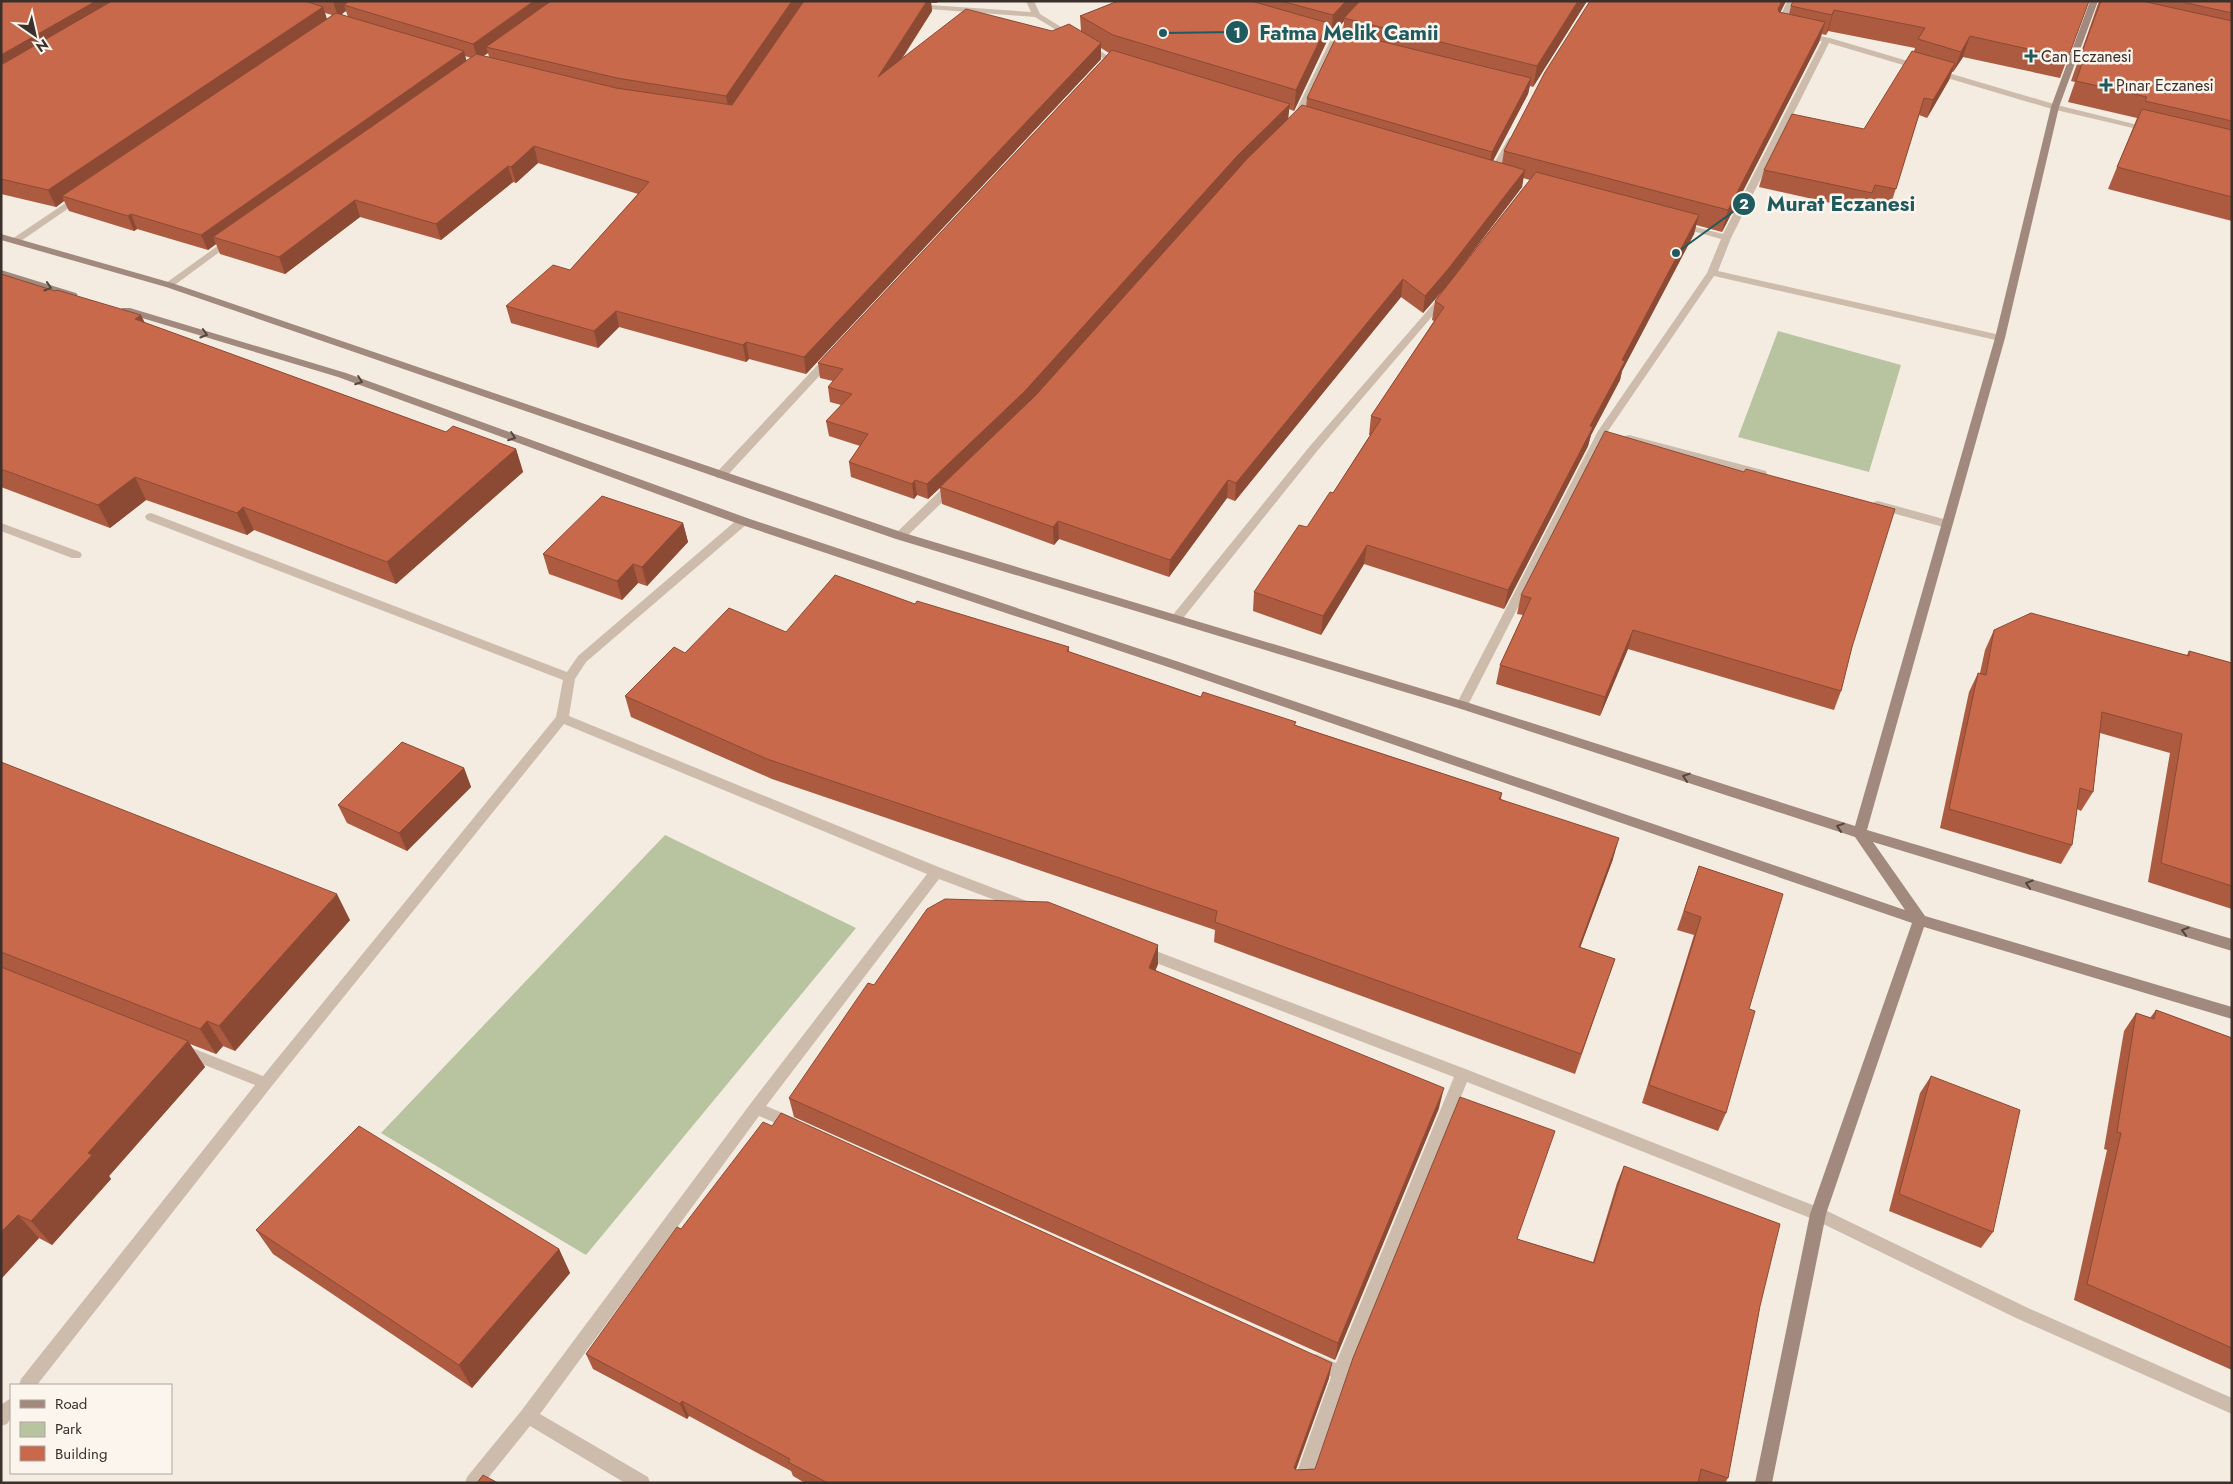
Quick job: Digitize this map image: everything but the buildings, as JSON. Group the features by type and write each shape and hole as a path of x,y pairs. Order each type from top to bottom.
{"main road":[{"path":"1860,833 2000,338 2055,107 2096,7"},
{"path":"1,237 169,284 900,536 1462,705 1860,833 2232,945"},
{"path":"1,273 85,298"},
{"path":"113,306 342,375 743,520 1166,661 1920,920 2232,1013"},
{"path":"1860,833 1920,920"},
{"path":"1763,1483 1818,1214 1920,920"}],"street":[{"path":"1030,1 1037,15"},
{"path":"1295,119 1334,41 1369,1"},
{"path":"1791,1 1778,30 1827,40 2055,107 2156,131"},
{"path":"908,6 1037,15 1113,60 1095,73"},
{"path":"1462,705 1612,434 1712,273 1726,238 1827,40"},
{"path":"1493,174 1514,133"},
{"path":"15,241 89,191"},
{"path":"1669,223 1726,238"},
{"path":"169,284 239,233"},
{"path":"1712,273 2000,338"},
{"path":"1176,619 1314,448 1451,289"},
{"path":"721,475 837,351"},
{"path":"1612,434 1775,477"},
{"path":"900,536 962,476"},
{"path":"1870,503 1947,524"},
{"path":"151,517 568,678"},
{"path":"29,1384 266,1083 562,718 568,678 582,659 743,520"},
{"path":"1,526 76,555"},
{"path":"562,718 936,872 1038,911"},
{"path":"473,1483 528,1416 756,1108 936,872"},
{"path":"1130,947 1463,1074 1818,1214 2022,1312 2232,1406"},
{"path":"166,1043 266,1083"},
{"path":"1301,1483 1340,1373 1463,1074"},
{"path":"756,1108 810,1133"},
{"path":"1305,1358 1340,1373"},
{"path":"1,1418 10,1407"},
{"path":"528,1416 642,1483"}],"green space":[{"path":"1778,331 1901,365 1869,472 1738,437"},
{"path":"665,835 856,928 586,1255 381,1133"}],"place":[{"name":"Fatma Melik Camii","path":"1163,33"},
{"name":"Can Eczanesi","path":"2031,56"},
{"name":"Pınar Eczanesi","path":"2106,85"},
{"name":"Murat Eczanesi","path":"1676,253"}]}
